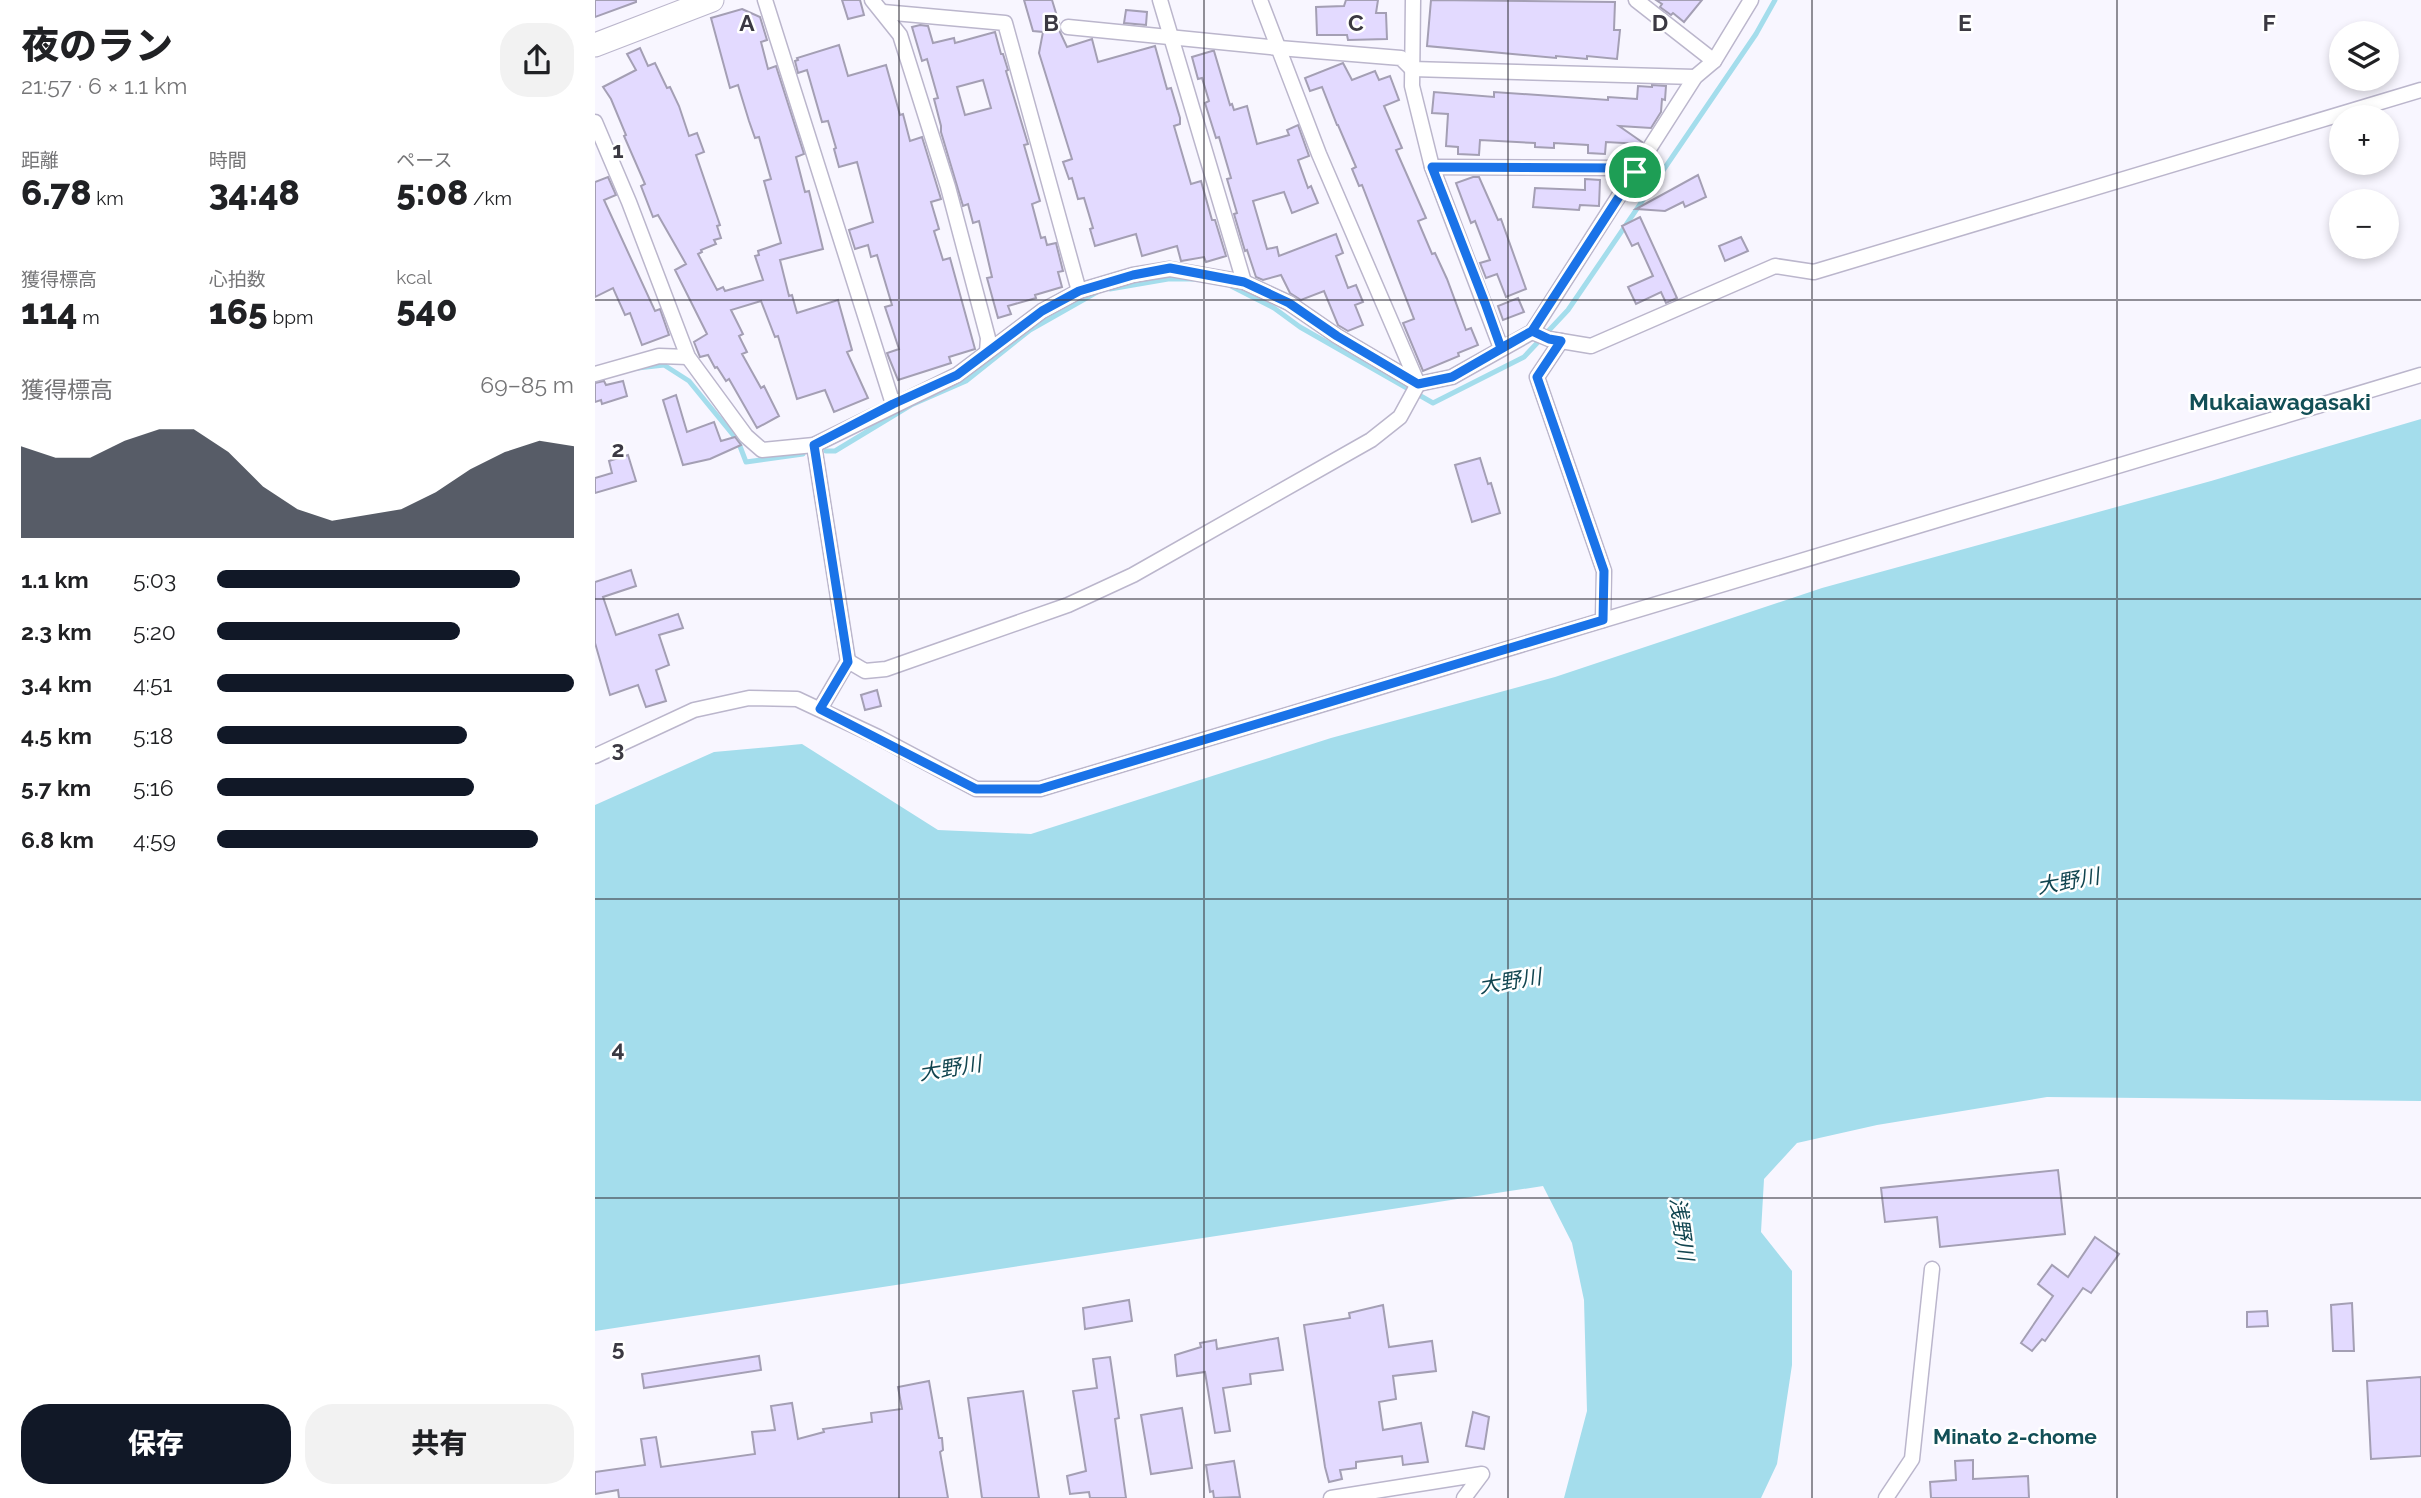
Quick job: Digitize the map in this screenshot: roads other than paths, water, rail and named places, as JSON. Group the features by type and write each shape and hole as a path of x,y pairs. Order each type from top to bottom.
{"main road":[{"path":"595,45 712,0"}],"street":[{"path":"765,0 893,404"},
{"path":"872,0 900,35 948,187 988,338 987,352"},
{"path":"1160,0 1244,282"},
{"path":"848,662 865,671 886,669 1068,605 1133,575 1371,440 1400,417 1417,385 1319,154 1261,0"},
{"path":"1413,0 1412,86 1432,167 1501,348"},
{"path":"1636,0 1714,61"},
{"path":"1603,620 1604,571 1537,377 1545,337 1635,172 1695,77 1714,61 1751,0"},
{"path":"883,12 1005,23 1079,291"},
{"path":"1067,27 1401,58 1412,69 1695,77"},
{"path":"595,122 629,202 688,357 746,436 762,450 814,445 957,375 1042,311 1079,291 1133,275 1170,268 1244,282 1289,303 1417,385 1452,377 1501,348 1545,337 1591,346 1775,266 1814,272 2421,90"},
{"path":"1432,167 1619,168 1635,172"},
{"path":"595,374 659,356 688,357"},
{"path":"595,755 694,710 749,698 797,699 976,789 1040,789 2421,374"},
{"path":"814,445 848,662 820,709"},
{"path":"1886,1498 1912,1459 1932,1269"},
{"path":"1331,1498 1482,1474 1464,1498"}],"water":[{"path":"2421,419 2421,1101 2047,1097 1877,1125 1797,1143 1764,1179 1761,1232 1792,1271 1792,1365 1777,1464 1761,1498 1564,1498 1587,1411 1584,1300 1572,1243 1543,1186 595,1331 595,805 714,752 802,744 938,830 1031,834 1331,738 1555,677 1822,588 2211,481"}],"waterway":[{"path":"1227,284 1274,308 1300,327 1433,403 1524,357 1568,310 1756,34 1775,0"},
{"path":"1110,289 1168,279 1194,279"},
{"path":"826,451 835,451 911,405 966,381 1030,330 1097,292"},
{"path":"638,368 664,365 689,381 738,441 746,462 803,454"}],"district":[{"name":"Mukaiawagasaki","path":"2280,401"},
{"name":"Minato 2-chome","path":"2015,1436"}],"water label":[{"name":"大野川","path":"2068,881"},
{"name":"大野川","path":"1510,981"},
{"name":"大野川","path":"950,1068"},
{"name":"浅野川","path":"1682,1229"}]}
